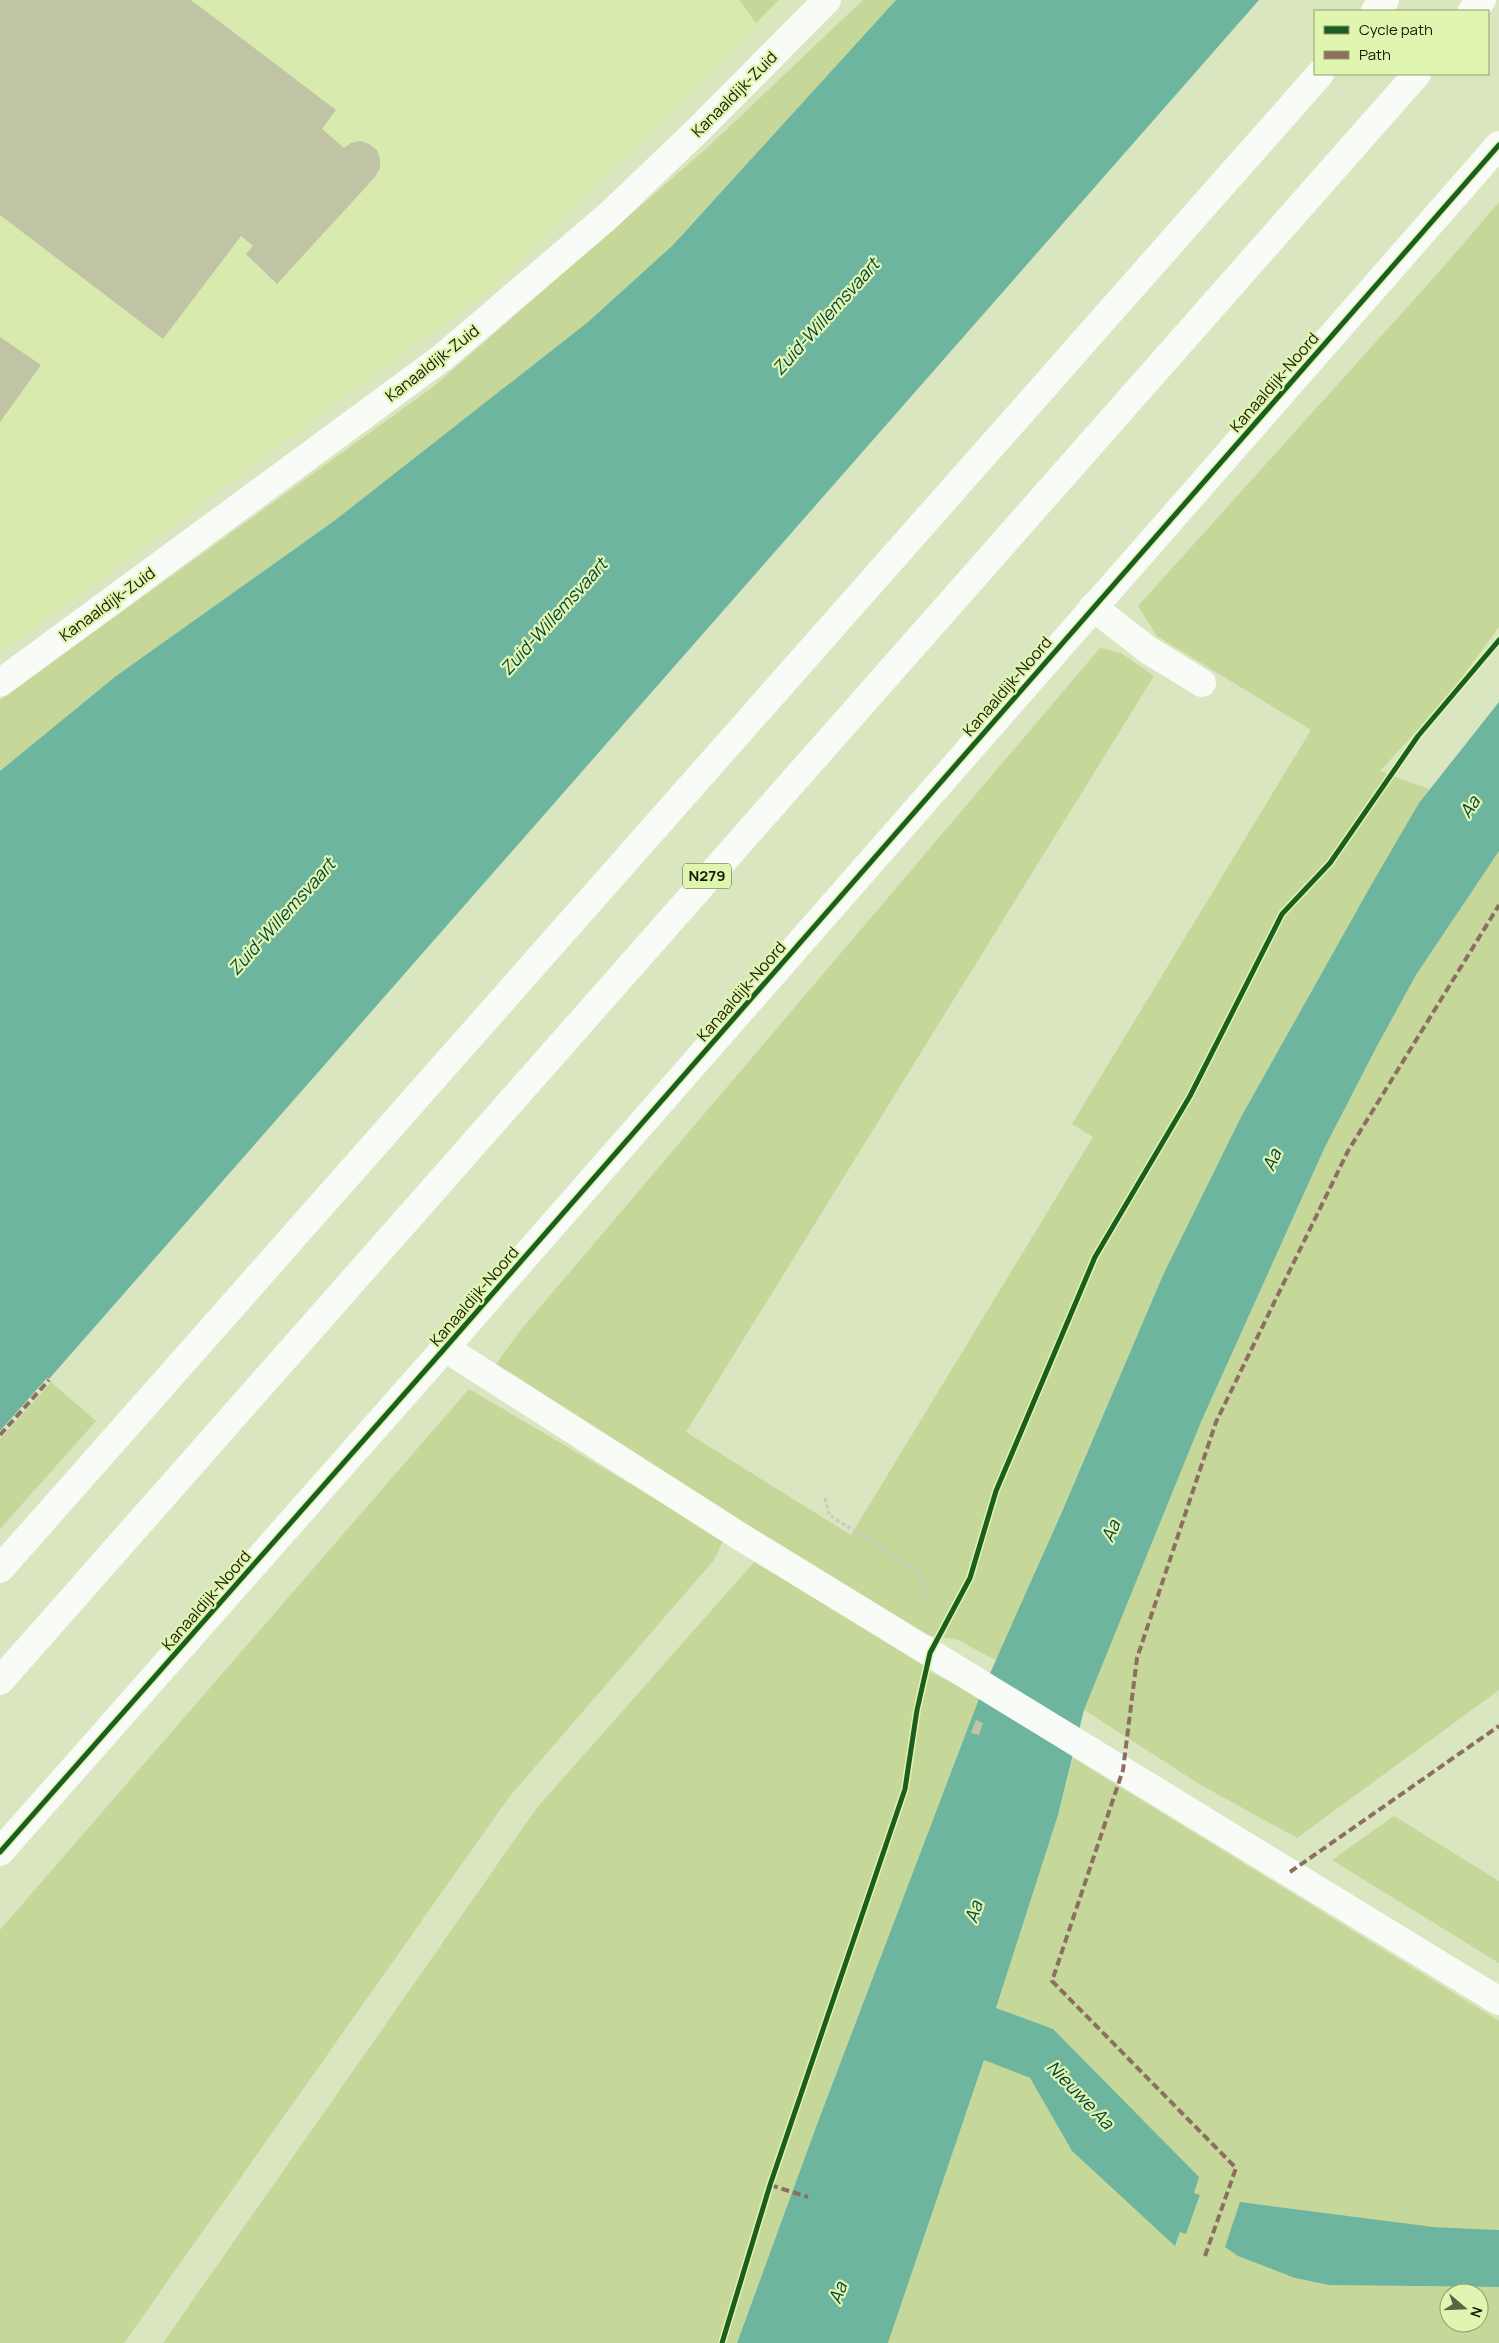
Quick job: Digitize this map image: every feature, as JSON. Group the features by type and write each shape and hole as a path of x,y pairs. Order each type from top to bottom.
{"main road":[{"name":"Kanaaldijk-Zuid","path":"0,683 443,357 608,216 700,128 827,0"},
{"path":"1376,10 1385,0"},
{"path":"1473,10 1482,0"},
{"path":"0,1569 1319,75"},
{"name":"N279","path":"0,1680 1416,75"},
{"name":"Kanaaldijk-Noord","path":"0,1852 445,1348 1499,145"},
{"path":"1093,607 1148,650 1202,683"},
{"path":"445,1348 741,1537 1499,2002"}],"path":[{"path":"825,1498 829,1515 922,1573 926,1640 920,1647"}],"shaded area":[{"path":"0,0 784,0 497,285 0,653"},
{"path":"739,0 779,0 756,23"},
{"path":"863,0 896,0 673,245 588,322 334,521 116,676 0,771 0,700 433,387 708,147"},
{"path":"1499,202 1499,627 1447,698 1380,771 1429,789 1370,887 1241,1117 1163,1275 997,1661 958,1640 921,1634 494,1367 519,1332 1100,648 1121,653 1154,676 686,1432 851,1535 1093,1137 1072,1124 1311,730 1157,636 1138,606 1439,272"},
{"path":"1499,851 1499,1690 1297,1838 1201,1785 1084,1710 1201,1422 1324,1149 1416,975"},
{"path":"51,1382 96,1421 0,1529 0,1439"},
{"path":"469,1389 724,1539 714,1560 509,1797 124,2343 0,2343 0,1930"},
{"path":"756,1560 917,1656 932,1673 980,1696 816,2127 737,2343 163,2343 536,1809"},
{"path":"1073,1758 1499,2021 1499,2230 1433,2227 1295,2278 1329,2285 1439,2286 1439,2333 1489,2333 1489,2287 1499,2287 1499,2343 888,2343 984,2060 1030,2078 1072,2151 1176,2245 1180,2231 1186,2234 1200,2196 1194,2193 1053,2030 996,2008 1058,1815"},
{"path":"1394,1816 1499,1881 1499,1963 1332,1860"}],"water":[{"name":"Zuid-Willemsvaart","path":"896,0 1259,0 49,1379 47,1378 0,1431 0,771 116,676 334,521 588,322 673,245"},
{"path":"1499,702 1499,851 1416,975 1376,1048 1324,1149 1201,1422 1084,1710 1058,1815 996,2008 1053,2029 1199,2177 1194,2193 1200,2195 1186,2234 1180,2232 1175,2246 1072,2151 1030,2078 984,2060 888,2343 737,2343 816,2127 980,1696 1060,1516 1163,1275 1241,1117 1419,803"},
{"path":"1240,2202 1433,2227 1499,2230 1499,2287 1489,2287 1489,2283 1439,2283 1439,2286 1329,2285 1295,2278 1238,2256 1225,2247"}],"building":[{"path":"0,0 191,0 336,110 322,129 344,148 351,143 360,141 369,144 377,150 380,168 375,177 277,284 246,254 253,246 241,236 163,339 0,215"},
{"path":"0,337 41,365 0,422"},
{"path":"976,1720 983,1723 979,1735 971,1733"}],"marked path":[{"path":"1205,2256 1236,2168 1052,1981 1123,1770 1137,1658 1216,1422 1348,1151 1499,905"},
{"path":"0,1435 49,1380"},
{"path":"1290,1872 1499,1726"},
{"path":"770,2185 808,2197"}],"cycle path":[{"path":"0,1852 445,1348 1499,145"},
{"path":"722,2343 770,2185 905,1789 917,1710 930,1653 970,1578 996,1491 1095,1257 1190,1096 1282,914 1330,863 1418,736 1499,640"}],"water label":[{"name":"Aa","path":"1470,807"},
{"name":"Aa","path":"1272,1160"},
{"name":"Aa","path":"1111,1531"},
{"name":"Aa","path":"974,1912"},
{"name":"Nieuwe Aa","path":"1080,2095"},
{"name":"Aa","path":"838,2293"}]}
